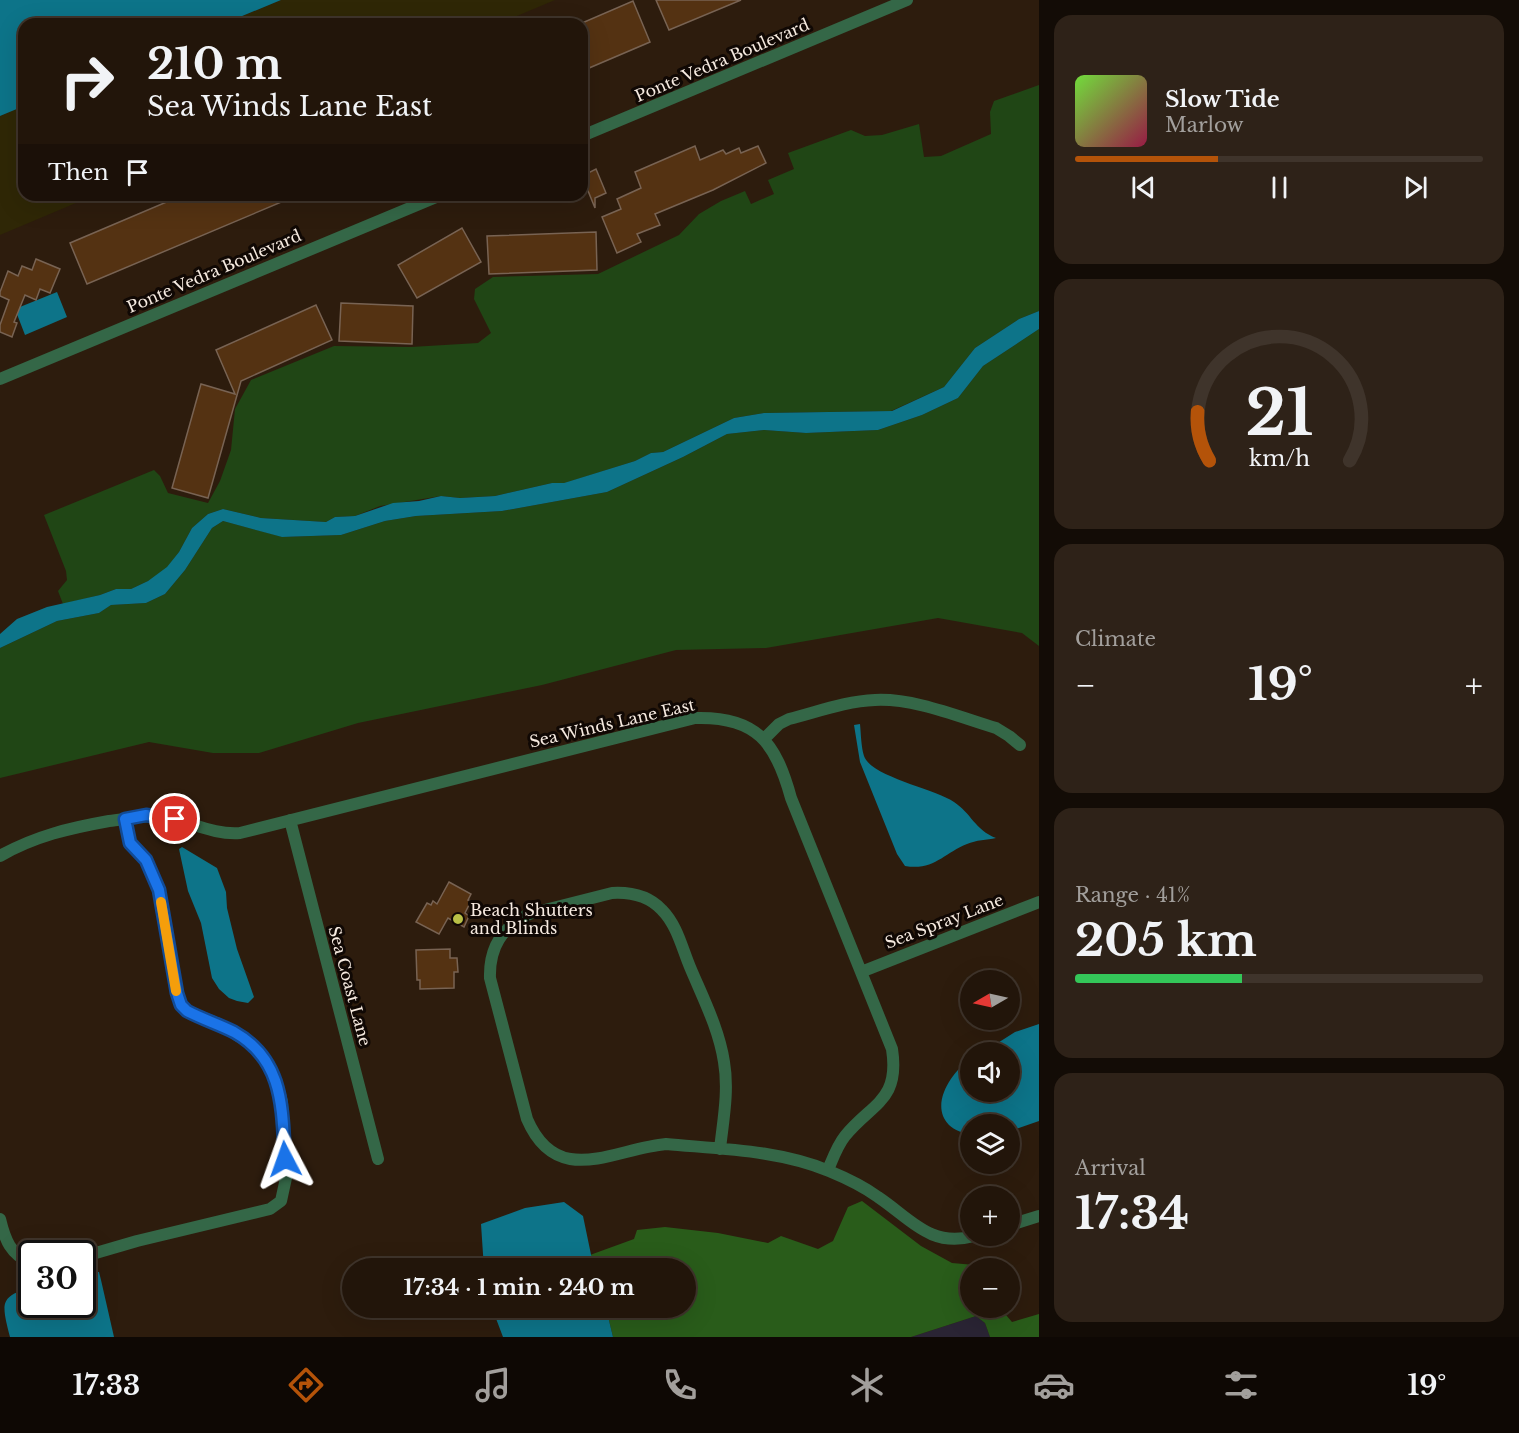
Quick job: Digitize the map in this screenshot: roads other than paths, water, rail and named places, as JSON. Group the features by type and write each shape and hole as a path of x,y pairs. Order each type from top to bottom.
{"street":[{"name":"Ponte Vedra Boulevard","path":"588,133 907,0"},
{"name":"Ponte Vedra Boulevard","path":"0,379 427,201"},
{"path":"764,740 779,724 789,719 856,702 875,700 907,703 996,728 1020,745"},
{"name":"Sea Winds Lane East","path":"0,856 22,843 45,835 86,825 146,815 162,816 215,832 240,833 695,718 722,719 739,723 764,740 779,759 791,798 892,1049 893,1078 880,1103 845,1135 828,1170"},
{"path":"96,1253 267,1210 277,1206 281,1201 286,1178 282,1102 269,1065 251,1044 219,1024 187,1011 181,1005 159,890 146,860 130,843 125,819"},
{"name":"Sea Coast Lane","path":"290,820 378,1159"},
{"path":"720,1149 726,1084 718,1035 674,928 661,909 638,895 612,892 529,914 507,927 492,952 489,965 490,978 527,1119 542,1144 555,1154 578,1161 592,1161 666,1144 770,1155 799,1161 828,1170 856,1183 922,1231 948,1240 960,1238"},
{"name":"Sea Spray Lane","path":"861,972 1039,902"},
{"path":"1020,1222 1039,1216"},
{"path":"0,1219 4,1234 13,1252 18,1256"}],"water":[{"path":"0,0 281,0 238,18 18,18 18,108 0,116"},
{"path":"57,292 67,317 25,335 15,309"},
{"path":"1039,311 1039,329 983,366 958,398 922,415 878,430 806,433 764,430 727,434 607,492 502,511 416,516 385,521 341,535 282,537 223,521 212,528 185,570 165,594 146,603 111,605 99,613 57,621 0,648 0,634 17,619 47,607 116,589 131,589 148,581 167,567 179,552 192,528 208,514 223,509 261,518 326,522 335,517 355,516 393,503 441,496 460,498 495,496 552,483 564,483 635,461 651,453 663,452 734,418 764,413 892,411 944,387 975,348 1019,319"},
{"path":"860,724 863,752 869,763 891,776 954,802 983,831 996,838 967,844 931,864 905,866 897,854 860,762 854,725"},
{"path":"182,847 217,868 226,892 227,908 237,949 254,997 248,1003 229,998 212,978 201,923 188,891 179,849"},
{"path":"1039,1024 1039,1121 1020,1128 1020,1114 960,1114 960,1132 956,1130 943,1117 941,1108 945,1089 960,1068 960,1102 1020,1102 1020,1042 999,1042 1015,1032"},
{"path":"564,1202 583,1216 592,1258 483,1258 481,1224 525,1208"},
{"path":"96,1272 99,1272 114,1337 10,1337 5,1308 8,1298 18,1292 18,1318 96,1318"},
{"path":"496,1318 608,1318 613,1337 503,1337"}],"place":[{"name":"Beach Shutters and Blinds","path":"458,919"}]}
